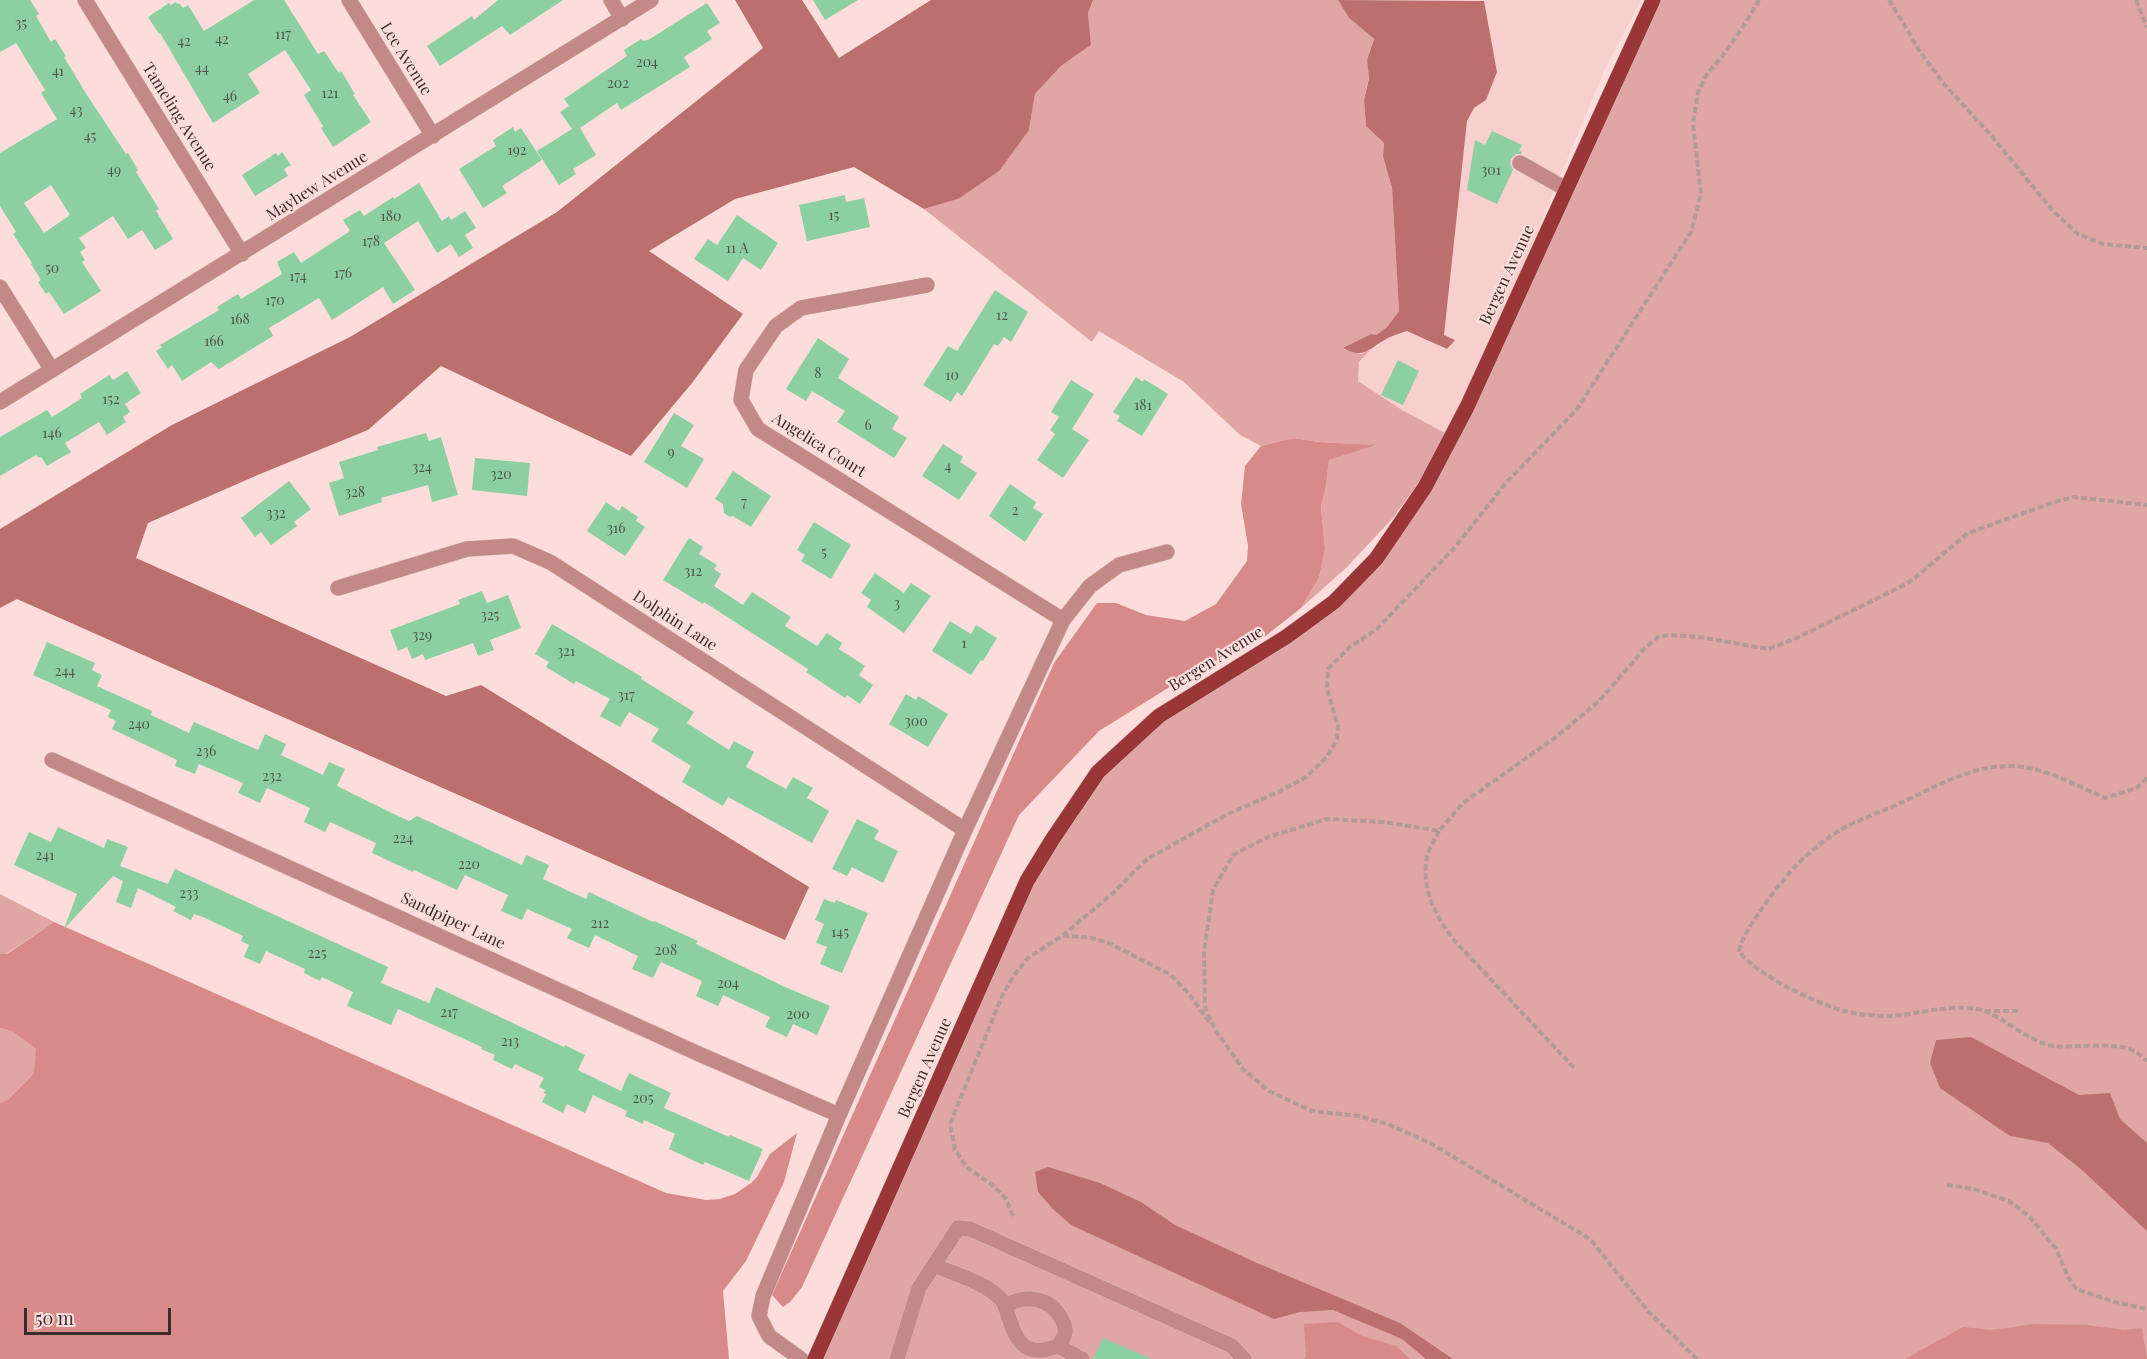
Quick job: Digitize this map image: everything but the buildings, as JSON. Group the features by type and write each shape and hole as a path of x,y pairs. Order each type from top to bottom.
{"main road":[{"name":"Bergen Avenue","path":"815,1359 1027,881 1052,840 1098,772 1159,716 1296,630 1334,602 1376,559 1425,487 1467,407 1653,0"}],"street":[{"name":"Tameling Avenue","path":"85,0 242,254"},
{"name":"Lee Avenue","path":"349,0 433,136"},
{"path":"611,0 622,19"},
{"name":"Mayhew Avenue","path":"0,402 651,0"},
{"path":"1520,163 1566,189"},
{"name":"Angelica Court","path":"927,285 801,308 776,326 746,370 741,400 758,429 1063,620"},
{"path":"0,287 52,370"},
{"name":"Dolphin Lane","path":"338,588 467,549 513,546 550,562 965,830"},
{"path":"801,1359 770,1336 759,1316 763,1296 839,1115 965,830 1063,620 1090,586 1119,565 1167,552"},
{"name":"Sandpiper Lane","path":"52,760 699,1054 839,1115"},
{"path":"897,1359 919,1288 958,1228 970,1229 1232,1346 1244,1359"},
{"path":"934,1265 988,1289 1005,1306 1018,1341 1030,1350 1046,1351 1058,1346 1065,1335 1065,1326 1058,1312 1046,1302 1031,1298 1016,1299 1005,1306"},
{"path":"1058,1346 1082,1359"}],"path":[{"path":"1013,1216 1006,1199 991,1184 966,1167 955,1149 950,1124 1003,994 1014,974 1028,958 1062,936 1112,894 1148,859 1228,814 1306,777 1327,757 1337,739 1338,726 1327,689 1328,669 1350,647 1377,629 1455,546 1504,484 1577,409 1691,232 1701,194 1693,124 1698,92 1707,74 1722,58 1759,0"},
{"path":"1889,0 1921,53 1944,84 1990,134 2053,211 2078,234 2103,244 2147,248"},
{"path":"2136,0 2147,27"},
{"path":"1576,1071 1453,939 1437,917 1427,892 1427,856 1439,831 1463,803 1556,737 1599,701 1644,649 1658,637 1671,635 1699,637 1735,645 1769,649 1801,636 1904,585 1968,533 2074,497 2147,506"},
{"path":"2019,1011 1984,1011 1962,1007 1889,1016 1846,1011 1808,996 1759,971 1739,951 1741,942 1787,873 1840,830 1977,769 2016,766 2043,772 2105,798 2137,789 2147,778"},
{"path":"1214,1028 1205,1007 1204,951 1213,890 1233,855 1268,837 1327,819 1383,822 1439,831"},
{"path":"1062,936 1088,937 1111,944 1171,975 1190,994 1243,1069 1269,1091 1312,1111 1359,1116 1390,1125 1432,1144 1590,1239 1647,1310 1697,1359"},
{"path":"1984,1011 2030,1037 2053,1046 2132,1049 2147,1061"},
{"path":"1947,1185 2009,1201 2030,1217 2056,1249 2076,1289 2115,1302 2147,1309"}],"shaded area":[{"path":"735,0 802,0 839,58 931,0 1093,0 1088,13 1091,45 1061,66 1035,94 1029,130 999,171 958,199 924,209 854,167 735,199 649,251 743,314 692,383 631,456 441,366 368,430 148,523 136,558 446,696 481,685 809,887 785,940 17,599 0,608 0,529 172,425 350,337 557,212 763,48"},
{"path":"1093,0 1338,0 1349,18 1374,39 1367,60 1369,76 1364,100 1366,126 1384,143 1383,157 1392,188 1399,311 1387,327 1376,335 1371,334 1343,349 1361,354 1370,350 1359,362 1358,381 1402,410 1451,436 1653,0 2147,0 2147,1359 815,1359 1027,881 1098,772 1159,716 1286,637 1376,559 1448,441 1393,518 1346,568 1301,608 1319,578 1325,549 1321,507 1329,460 1374,445 1319,442 1294,438 1261,446 1240,435 1184,382 1099,331 1092,342 924,209 958,199 1029,130 1035,94 1061,66 1091,45 1088,13"},
{"path":"1338,0 1484,1 1497,72 1486,100 1474,108 1467,121 1444,335 1455,340 1447,349 1407,331 1388,338 1362,353 1343,348 1371,334 1376,335 1387,327 1399,311 1392,188 1383,157 1384,143 1366,126 1364,100 1369,78 1367,60 1374,39 1349,18"},
{"path":"1483,0 1641,0 1604,71 1452,436 1402,410 1358,381 1359,362 1370,350 1388,338 1407,331 1454,340 1444,336 1467,121 1474,108 1486,100 1497,72"},
{"path":"1294,438 1319,442 1376,445 1329,460 1321,507 1325,549 1319,578 1301,608 1263,638 1197,670 1099,731 1019,815 802,1287 783,1307 772,1295 1054,663 1097,603 1116,603 1146,615 1185,621 1216,604 1247,561 1248,546 1241,504 1245,466 1261,446"},
{"path":"0,894 54,922 6,954 0,954"},
{"path":"54,922 666,1193 706,1200 720,1199 735,1194 757,1177 770,1154 797,1133 784,1182 746,1261 723,1291 729,1359 0,1359 0,1103 8,1100 34,1074 36,1049 12,1031 0,1028 0,954 7,954"},
{"path":"0,1028 12,1031 36,1049 49,1105 0,1258"},
{"path":"1971,1037 2079,1095 2110,1093 2120,1119 2147,1143 2147,1231 2082,1170 2048,1143 2010,1136 1940,1088 1930,1063 1936,1040"},
{"path":"1048,1167 1100,1183 1141,1202 1175,1225 1257,1263 1400,1323 1453,1359 1426,1359 1402,1339 1333,1310 1300,1312 1274,1319 1071,1225 1038,1192 1035,1172"},
{"path":"1338,1322 1362,1336 1396,1346 1410,1359 1304,1359 1306,1355 1304,1324"},
{"path":"2035,1324 2087,1325 2124,1330 2142,1328 2147,1359 1905,1359 1963,1327 1991,1330"}]}
